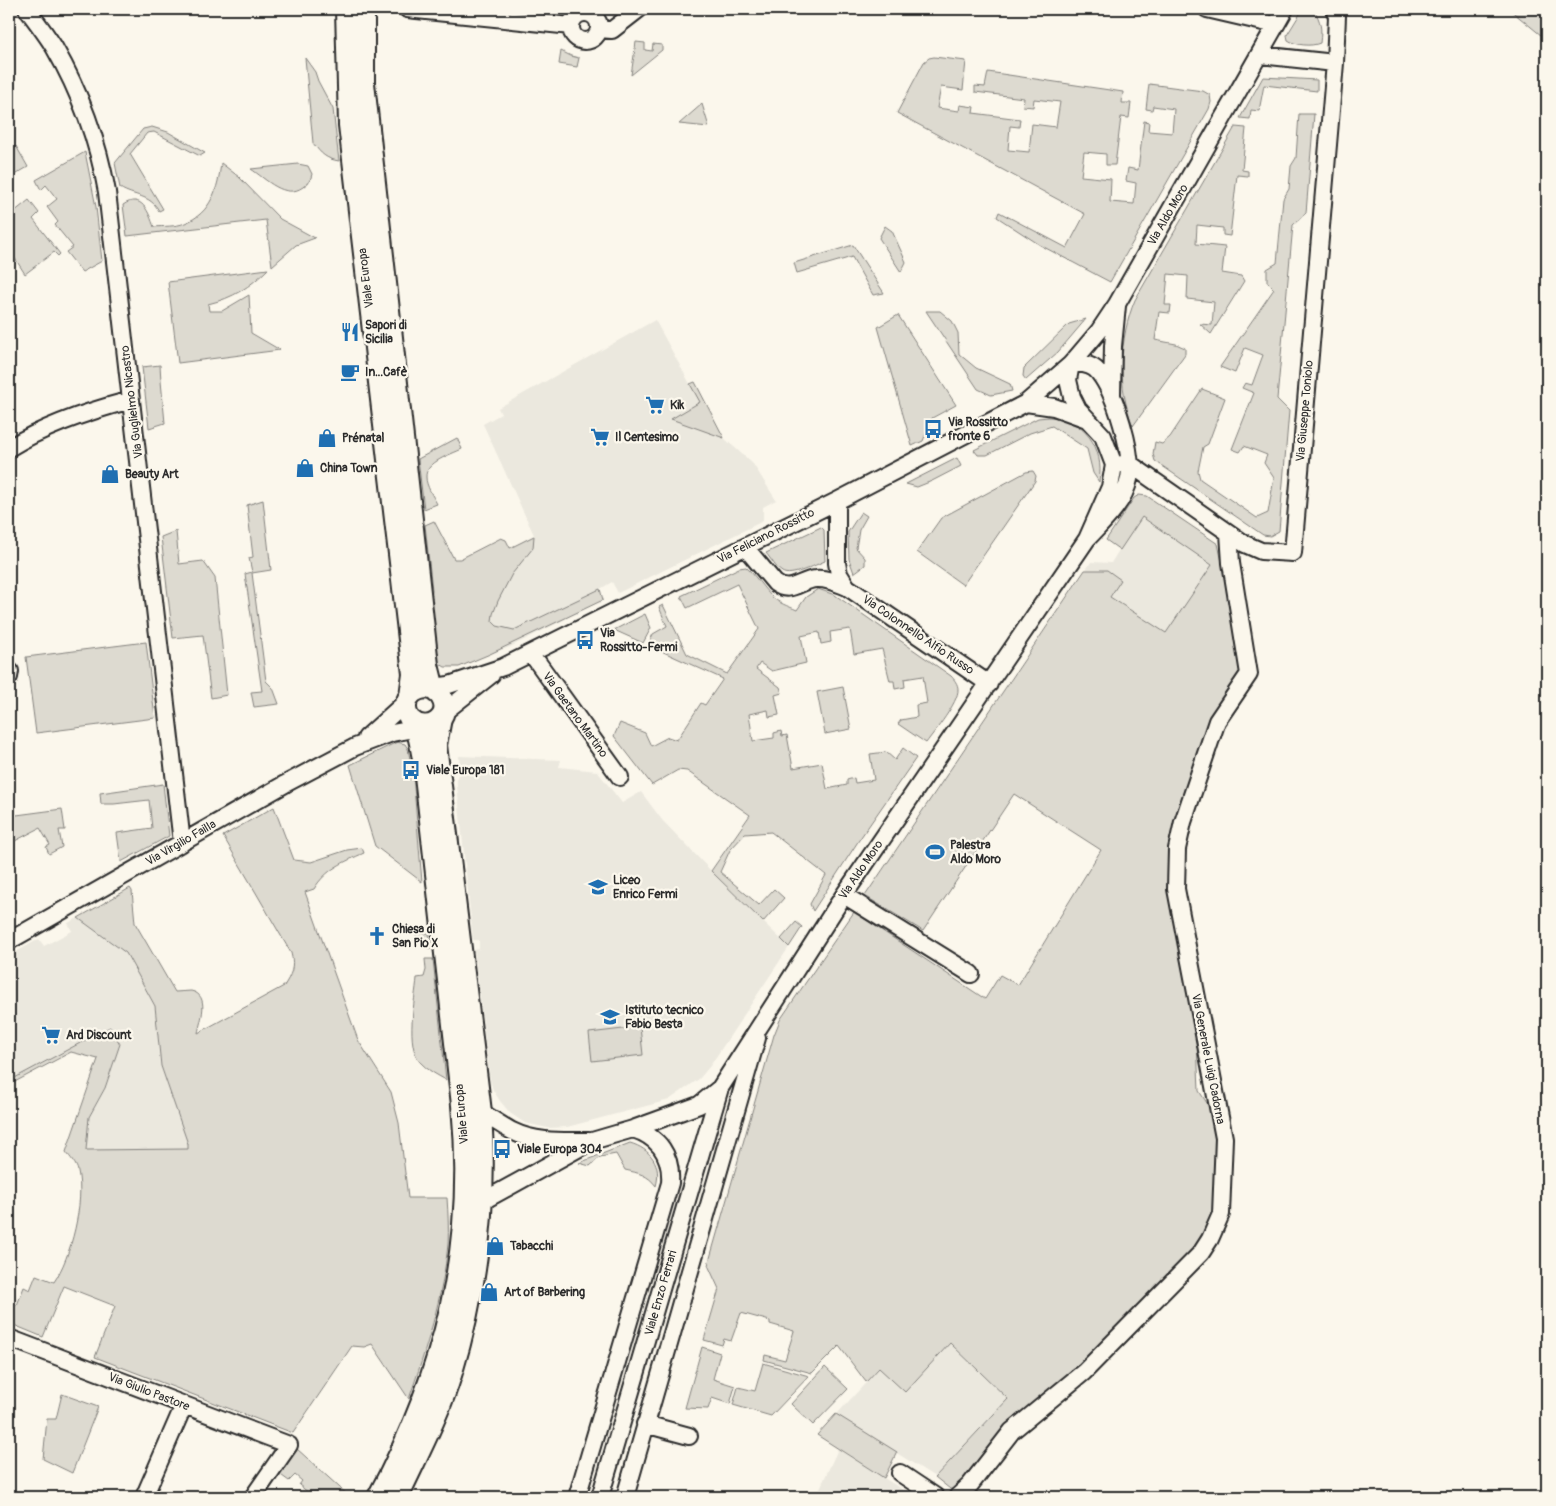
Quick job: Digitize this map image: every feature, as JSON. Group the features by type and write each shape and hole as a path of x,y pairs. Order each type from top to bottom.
{"main road":[{"name":"Viale Europa","path":"346,9 349,125 413,674 436,745 481,1112 484,1151 475,1196 460,1253 449,1319 432,1376 409,1434 378,1497"},
{"name":"Viale Europa","path":"364,9 364,83 371,157 428,664 423,758 464,1127 475,1196 473,1280 461,1338 452,1373 398,1497"}],"street":[{"name":"Via Guglielmo Nicastro","path":"27,9 53,45 89,121 100,156 108,192 182,843"},
{"path":"407,9 570,26 573,35 584,41 593,39 599,29 612,30 639,9"},
{"path":"1208,9 1276,25"},
{"name":"Via Aldo Moro","path":"1026,402 1071,364 1099,331 1117,304 1285,9"},
{"path":"1260,55 1335,63 1337,16 1334,9"},
{"name":"Via Giuseppe Toniolo","path":"1122,464 1228,533 1261,551 1293,553 1335,63"},
{"path":"1112,396 1112,346 1117,304"},
{"path":"1080,363 1091,366 1099,372 1112,396 1125,438 1122,464 1103,436 1078,408 1072,397 1068,380 1071,364 1080,363"},
{"path":"9,448 96,409 131,400"},
{"path":"1026,402 1054,407 1088,419"},
{"name":"Via Feliciano Rossitto","path":"503,667 837,501 1026,402"},
{"name":"Via Aldo Moro","path":"592,1141 633,1129 699,1105 720,1088 844,895 1087,539 1122,464"},
{"path":"837,501 837,563 839,574 847,587"},
{"name":"Via Generale Luigi Cadorna","path":"957,1497 970,1485 1012,1430 1084,1372 1201,1253 1210,1239 1221,1214 1224,1138 1176,889 1177,849 1183,822 1217,721 1249,674 1228,533"},
{"path":"745,547 781,588 790,588 828,573 837,563"},
{"name":"Via Colonnello Alfio Russo","path":"814,579 834,582 847,587 989,684"},
{"name":"Via Gaetano Martino","path":"531,653 620,777"},
{"path":"355,747 392,733 449,685 503,667"},
{"path":"355,747 394,714 425,707 503,667"},
{"name":"Via Virgilio Failla","path":"9,941 285,784 355,747"},
{"path":"844,895 971,974"},
{"path":"625,1497 761,1022"},
{"name":"Viale Enzo Ferrari","path":"600,1497 720,1088"},
{"path":"464,1127 469,1117 481,1112 512,1131 534,1138 550,1141 592,1141"},
{"path":"577,1497 670,1183 671,1170 668,1158 662,1147 642,1132 633,1129"},
{"path":"475,1196 592,1141"},
{"name":"Via Giulio Pastore","path":"9,1338 289,1445 252,1497"},
{"path":"144,1497 184,1405"},
{"path":"645,1424 689,1436"},
{"path":"900,1473 936,1497"}],"shaded area":[{"path":"1303,9 1314,9 1320,25 1320,43 1303,45 1288,40 1287,35"},
{"path":"1509,9 1547,9 1547,40"},
{"path":"636,42 645,43 645,50 652,51 653,44 662,45 662,50 631,75"},
{"path":"561,51 579,58 577,67 559,64"},
{"path":"934,57 966,61 963,90 941,87 937,108 959,111 960,105 974,107 973,113 1020,119 1019,127 1010,126 1008,150 1029,152 1032,124 1056,127 1060,102 1034,99 1033,107 1023,106 1024,98 975,92 975,86 985,87 988,72 1123,92 1122,103 1131,103 1129,118 1121,117 1115,165 1106,165 1106,154 1084,152 1081,176 1111,179 1110,202 1134,204 1136,183 1126,181 1128,168 1138,170 1144,121 1149,122 1148,131 1172,133 1174,109 1153,106 1152,110 1146,109 1149,84 1203,91 1210,95 1209,109 1110,282 1040,245 997,217 999,212 1067,248 1085,214 897,113 924,62"},
{"path":"305,58 315,72 333,109 339,161 324,155 313,143"},
{"path":"1263,77 1317,80 1317,91 1264,85 1259,111 1251,110 1250,119 1240,118"},
{"path":"702,104 709,127 679,124"},
{"path":"1299,114 1314,114 1306,213 1293,225 1277,399 1289,411 1279,531 1270,536 1263,535 1155,461 1153,454 1155,442 1162,444 1170,437 1202,389 1225,398 1208,444 1203,447 1198,471 1200,479 1257,518 1268,513 1274,478 1264,463 1267,455 1244,446 1240,452 1232,449 1254,393 1242,388 1245,383 1252,385 1263,355 1245,348 1235,373 1220,367 1274,289 1267,282 1267,269 1277,263 1283,199 1289,189 1291,166 1296,158"},
{"path":"152,127 168,132 205,153 200,156 154,132 147,133 130,154 163,209 159,211 146,199 120,188 115,163 143,129"},
{"path":"1235,127 1246,128 1242,170 1248,171 1248,176 1237,175 1230,236 1223,235 1223,228 1197,225 1196,244 1225,247 1222,273 1241,276 1244,281 1211,334 1200,324 1212,325 1214,302 1187,299 1188,276 1168,274 1165,305 1171,305 1170,313 1159,312 1155,340 1176,344 1185,348 1185,354 1133,426 1124,395 1122,363 1126,330 1135,300"},
{"path":"16,146 28,167 9,178 9,156 15,152 13,149"},
{"path":"85,152 96,207 102,261 82,272 66,252 73,247 55,225 58,222 47,207 57,199 46,185 41,190 36,180"},
{"path":"221,163 239,177 280,219 315,238 296,245 272,266 266,220 127,236 123,205 130,202 135,201 144,206 154,227 174,226 194,219 212,199 218,182"},
{"path":"298,164 308,166 312,174 311,178 303,187 289,191 269,183 251,169"},
{"path":"29,200 39,213 33,219 60,254 58,256 54,252 25,274 9,249 9,216"},
{"path":"885,226 892,231 906,262 901,272 879,238"},
{"path":"853,245 884,293 873,295 852,257 797,273 794,263"},
{"path":"268,269 241,291 225,299 208,304 209,311 222,311 249,295 251,333 280,350 178,363 168,282"},
{"path":"926,311 940,311 952,321 958,333 959,354 976,368 1010,384 1012,391 991,395 978,389"},
{"path":"898,315 956,405 932,418 923,441 912,446 878,327"},
{"path":"1086,319 1058,352 1026,380 1023,376 1024,368 1069,324"},
{"path":"655,320 690,384 695,382 724,438 753,464 776,500 763,507 763,521 618,593 612,582 600,589 603,600 510,647 490,654 432,590 534,535 483,424 501,414 498,408"},
{"path":"160,365 165,423 149,428 142,367"},
{"path":"695,382 724,438 671,419 700,402 690,384"},
{"path":"1049,417 1072,423 1082,429 1089,437 1099,457 1099,482 1093,473 1087,449 1052,426 1030,433 987,455 978,455 974,450 1038,418"},
{"path":"457,438 462,449 440,459 427,472 427,484 437,504 424,509 418,459"},
{"path":"957,458 961,466 932,481 917,487 906,484"},
{"path":"1033,471 1036,476 1035,481 963,585 917,552 941,518 1026,472"},
{"path":"1139,495 1147,496 1218,544 1204,692 1075,586 1091,562 1111,563 1119,550 1106,540 1134,498"},
{"path":"1139,495 1147,496 1218,544 1242,652 1242,667 1239,680 1208,726 1178,809 1169,858 1196,1019 1199,1091 1211,1109 1219,1156 1211,1222 1205,1237 957,1489 950,1489 935,1477 1008,1399 950,1343 905,1392 879,1368 866,1382 839,1346 812,1373 764,1360 765,1355 785,1360 794,1331 770,1324 770,1321 741,1313 731,1341 724,1339 722,1345 704,1340 719,1289 708,1265 774,1035 780,1020 854,912 985,999 1000,975 1018,985 1101,850 1014,794 923,931 865,896 1085,570 1107,570 1121,580 1110,597 1166,633 1212,565 1142,517 1120,550 1106,540 1134,498"},
{"path":"263,500 271,570 252,573 266,681 273,688 279,704 254,707 251,692 262,691 245,574 252,572 249,558 253,557 247,505"},
{"path":"861,512 867,516 859,530 856,548 865,558 865,565 854,573 849,559 848,532"},
{"path":"434,521 454,559 460,559 501,538 506,540 510,548 534,536 533,548 512,574 498,601 492,621 497,626 514,630 600,589 603,600 490,654 459,667 445,667 437,659 425,525"},
{"path":"821,527 824,530 825,561 803,570 786,573 778,568 766,553"},
{"path":"176,531 179,564 203,561 215,578 227,695 211,698 203,635 173,638 161,537"},
{"path":"746,567 768,593 783,604 797,610 806,597 818,589 835,595 951,676 957,683 958,689 955,701 926,743 898,724 901,720 917,717 916,705 927,703 923,676 904,679 905,687 895,689 894,681 890,681 882,649 854,654 850,629 830,632 831,642 821,644 819,632 801,636 806,663 772,671 760,663 756,669 780,687 782,693 775,695 779,715 769,717 768,710 749,714 753,741 774,738 774,733 781,731 782,736 787,735 793,768 822,763 827,789 847,785 847,780 854,778 855,783 874,780 870,754 886,752 895,760 903,748 916,758 813,911 810,904 826,875 771,832 745,834 730,850 720,872 759,905 774,889 784,898 763,922 711,871 750,815 687,771 678,770 652,785 614,736 620,723 645,733 651,746 668,737 677,740 701,703 705,705 723,679 648,645 653,634 667,626 659,607 663,605 687,654 727,674 759,629 737,584 687,608 681,596 739,568"},
{"path":"645,614 651,628 643,643 614,630"},
{"path":"146,642 155,718 36,733 26,657"},
{"path":"843,687 851,729 825,734 817,692"},
{"path":"397,742 405,744 408,749 411,764 406,765 408,776 413,775 422,882 375,846 350,765"},
{"path":"459,756 561,760 559,767 597,771 622,803 641,792 662,820 789,947 710,1066 699,1079 669,1100 567,1127 548,1128 525,1123 510,1113 493,1090 490,1080 474,950 479,949 479,940 473,940 457,786 457,777 460,770"},
{"path":"163,784 169,836 121,862 117,833 152,828 149,800 101,804 100,793"},
{"path":"274,807 294,860 311,862 347,850 362,848 364,853 336,867 324,876 314,889 305,892 358,1040 391,1092 399,1123 408,1198 447,1198 448,1221 446,1264 438,1303 409,1399 372,1344 364,1347 352,1346 293,1433 95,1357 115,1306 64,1286 43,1337 9,1323 9,1302 17,1305 24,1287 30,1290 36,1275 54,1282 71,1244 78,1213 80,1184 77,1169 66,1152 98,1059 71,1052 9,1085 9,1081 110,1027 120,1044 105,1088 89,1117 86,1150 188,1149 188,1144 161,1066 155,1006 126,953 78,918 130,888 132,891 135,923 175,992 191,991 197,993 201,998 203,1009 198,1033 284,986 292,971 291,953 223,836"},
{"path":"62,809 65,830 59,830 62,847 49,854 46,847 50,845 40,828 9,844 9,816"},
{"name":"Ard Discount","path":"78,918 126,953 155,1006 161,1066 188,1144 188,1150 86,1150 89,1117 105,1088 120,1044 110,1027 9,1081 9,956 39,939 44,946 72,931 68,923"},
{"path":"796,922 802,927 789,947 781,939"},
{"path":"416,933 429,933 431,949 425,947 424,943 417,941"},
{"path":"425,959 433,959 446,1080 420,1062 415,1054 413,1045 412,1022 417,978 424,977 426,970"},
{"path":"640,1027 643,1055 592,1061 589,1033"},
{"path":"630,1143 644,1149 653,1159 657,1171 656,1186 643,1175 625,1170 616,1154 600,1157 590,1166 579,1163"},
{"path":"925,1319 1008,1399 935,1477 836,1415"},
{"path":"702,1347 720,1353 713,1379 735,1386 730,1404 712,1398 708,1409 685,1408"},
{"path":"763,1363 809,1376 771,1416 733,1405 738,1387 755,1391"},
{"path":"825,1367 848,1389 813,1425 791,1404"},
{"path":"62,1394 98,1407 72,1473 43,1459 47,1419 56,1419"},
{"path":"836,1414 897,1452 884,1478 817,1435"},
{"path":"296,1448 350,1497 322,1497 316,1491 309,1493 299,1485 302,1481 295,1475 289,1481 278,1473"},
{"path":"838,1449 914,1497 816,1497"}],"place":[{"name":"Sapori di Sicilia","path":"350,332"},
{"name":"In...Cafè","path":"350,372"},
{"name":"Kik","path":"655,405"},
{"name":"Via Rossitto fronte 6","path":"933,429"},
{"name":"Il Centesimo","path":"600,437"},
{"name":"Prénatal","path":"327,438"},
{"name":"China Town","path":"305,468"},
{"name":"Beauty Art","path":"110,474"},
{"name":"Via Rossitto-Fermi","path":"585,640"},
{"name":"Viale Europa 181","path":"411,770"},
{"name":"Palestra Aldo Moro","path":"935,852"},
{"name":"Liceo Enrico Fermi","path":"598,887"},
{"name":"Chiesa di San Pio X","path":"377,936"},
{"name":"Istituto tecnico Fabio Besta","path":"610,1017"},
{"name":"Ard Discount","path":"51,1035"},
{"name":"Viale Europa 304","path":"502,1149"},
{"name":"Tabacchi","path":"495,1246"},
{"name":"Art of Barbering","path":"489,1292"}]}
